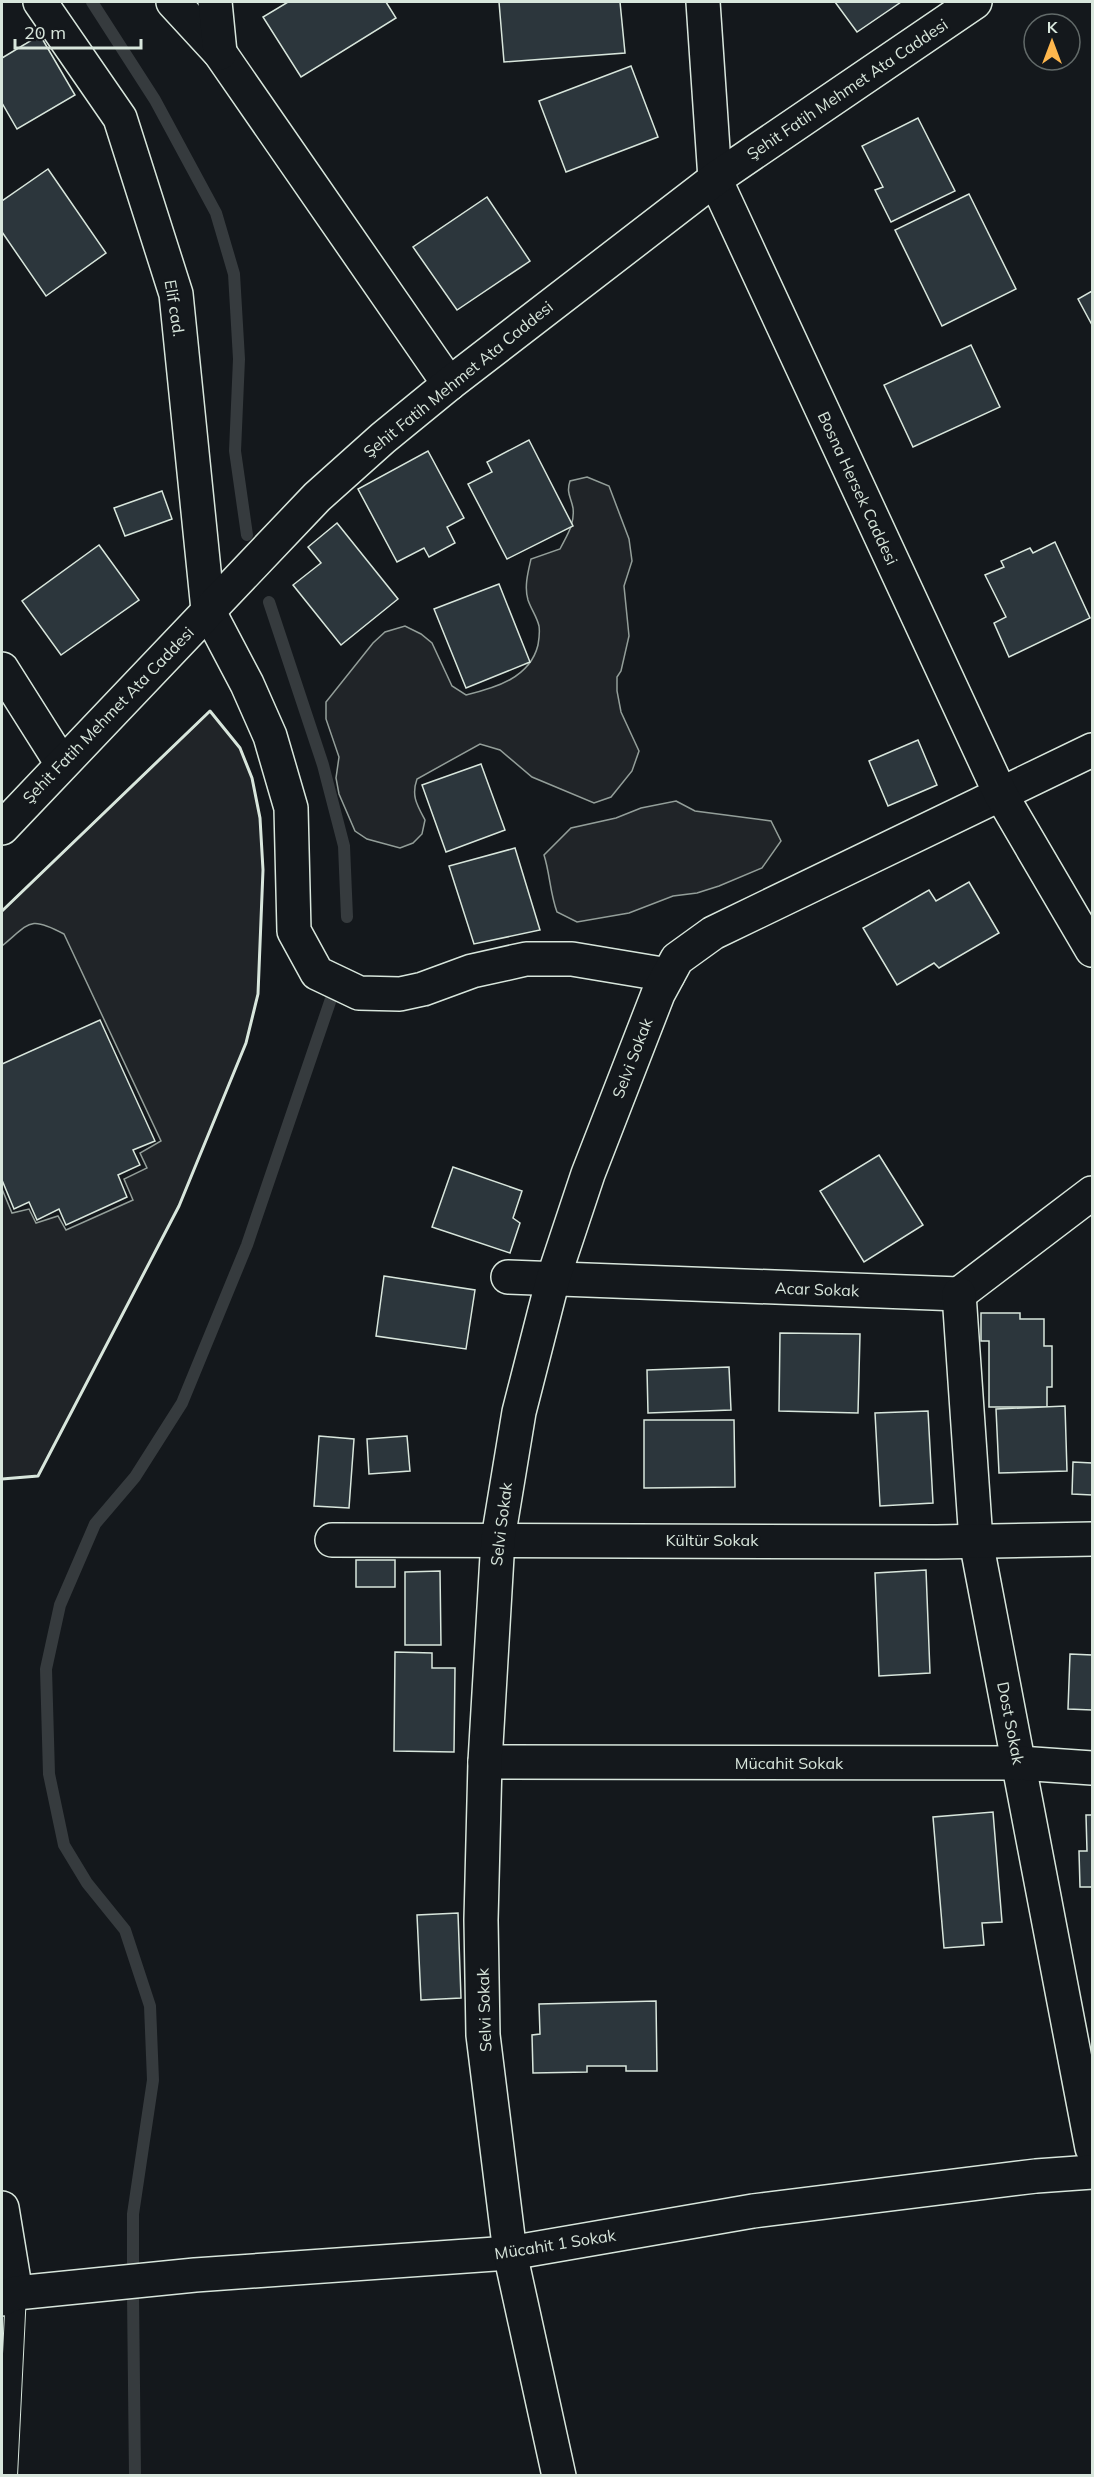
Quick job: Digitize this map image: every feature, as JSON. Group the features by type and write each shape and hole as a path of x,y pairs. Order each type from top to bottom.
{"street":[{"name":"Elif cad.","path":"40,2 120,118 176,294 208,610"},
{"path":"173,2 220,53 448,384"},
{"path":"215,2 220,53"},
{"name":"Bosna Hersek Caddesi","path":"703,2 715,179 1000,793 1092,950"},
{"name":"Şehit Fatih Mehmet Ata Caddesi","path":"2,828 317,497 383,438 448,384 715,179 975,2"},
{"path":"208,610 247,684 270,736 291,808 294,931 317,973 359,993 400,994 423,989 472,971 526,959 572,959 668,975"},
{"path":"2,669 62,764"},
{"name":"Selvi Sokak","path":"559,2475 510,2253 483,2035 481,1920 485,1762 498,1539 519,1412 554,1279 588,1174 627,1070 658,993 677,959 713,933 1092,750"},
{"path":"959,1294 1092,1193"},
{"name":"Acar Sokak","path":"508,1277 959,1294"},
{"name":"Dost Sokak","path":"959,1294 976,1541 1092,2148"},
{"name":"Kültür Sokak","path":"332,1540 976,1541 1092,1539"},
{"name":"Mücahit Sokak","path":"485,1762 1019,1763 1092,1768"},
{"name":"Mücahit 1 Sokak","path":"9,2296 195,2275 510,2253 753,2211 1036,2176 1092,2172"},
{"path":"2,2208 9,2296"}],"lane":[{"path":"7,2475 9,2296"}],"shaded area":[{"path":"587,477 609,486 629,539 632,561 624,586 629,636 621,671 617,677 617,691 621,712 639,751 632,771 611,797 594,803 532,777 500,750 480,744 417,779 415,795 417,805 425,820 422,834 413,843 400,848 367,839 355,831 339,794 336,778 339,757 326,719 326,702 373,643 385,632 405,626 432,643 452,686 466,695 499,685 519,673 534,656 539,638 538,623 526,590 531,559 560,549 573,519 569,492 570,481"},
{"path":"210,711 240,748 252,778 260,818 263,870 258,994 246,1043 179,1206 38,1476 2,1479 2,1189 12,1213 29,1209 36,1223 58,1216 66,1230 133,1200 124,1179 147,1168 140,1153 161,1141 64,934 43,925 30,924 2,946 2,911"},
{"path":"676,801 695,811 771,821 781,841 762,868 697,893 673,896 629,913 577,922 557,912 544,855 571,828 616,818 641,808"}],"building":[{"path":"288,2 386,2 396,18 301,77 263,17"},
{"path":"499,2 620,2 625,53 504,62"},
{"path":"835,2 901,2 857,32"},
{"path":"40,35 75,95 17,129 2,103 2,58"},
{"path":"631,66 658,137 566,172 539,101"},
{"path":"918,118 955,191 891,222 875,190 883,187 862,146"},
{"path":"48,169 106,253 46,296 2,232 2,201"},
{"path":"969,194 1016,289 942,326 895,230"},
{"path":"487,197 530,261 457,310 413,247"},
{"path":"1092,291 1092,325 1078,299"},
{"path":"971,345 1000,407 913,447 884,385"},
{"path":"529,440 573,526 507,559 468,484 492,472 487,462"},
{"path":"428,451 464,518 447,527 455,543 429,557 424,548 397,562 358,489"},
{"path":"162,491 172,519 125,536 114,508"},
{"path":"337,523 398,599 341,645 293,585 321,563 308,547"},
{"path":"1055,542 1090,618 1009,657 994,623 1006,617 985,575 1004,567 1001,561 1030,548 1033,553"},
{"path":"99,545 139,600 61,655 22,601"},
{"path":"499,584 530,662 466,688 434,609"},
{"path":"918,740 937,785 888,806 869,761"},
{"path":"481,764 505,830 446,852 422,785"},
{"path":"515,848 540,930 474,944 449,866"},
{"path":"969,882 999,933 939,968 934,963 897,985 863,928 929,890 936,901"},
{"path":"100,1020 155,1141 133,1150 140,1165 118,1175 127,1197 66,1225 59,1209 37,1220 29,1202 14,1209 2,1180 2,1064"},
{"path":"879,1155 923,1225 864,1262 820,1191"},
{"path":"453,1167 522,1191 513,1218 520,1223 510,1253 432,1227"},
{"path":"384,1276 475,1290 466,1349 376,1336"},
{"path":"981,1313 1020,1313 1020,1319 1044,1319 1044,1346 1052,1346 1052,1387 1047,1387 1047,1407 989,1407 989,1341 981,1341"},
{"path":"780,1333 860,1334 858,1413 779,1411"},
{"path":"729,1367 731,1410 648,1413 647,1370"},
{"path":"1065,1406 1067,1471 999,1473 996,1409"},
{"path":"928,1411 933,1503 880,1506 875,1413"},
{"path":"644,1420 734,1420 735,1487 644,1488"},
{"path":"319,1436 354,1439 349,1508 314,1506"},
{"path":"407,1436 410,1471 369,1474 367,1439"},
{"path":"1073,1462 1092,1463 1092,1495 1072,1494"},
{"path":"356,1560 395,1560 395,1587 356,1587"},
{"path":"926,1570 930,1673 879,1676 875,1573"},
{"path":"440,1571 441,1645 405,1645 405,1572"},
{"path":"395,1652 432,1653 432,1668 455,1668 454,1752 394,1751"},
{"path":"1070,1654 1092,1655 1092,1710 1068,1709"},
{"path":"993,1812 1002,1922 982,1923 984,1945 944,1948 933,1817"},
{"path":"1086,1815 1092,1815 1092,1887 1080,1887 1079,1851 1087,1851"},
{"path":"458,1913 461,1998 421,2000 417,1915"},
{"path":"656,2001 657,2071 626,2071 626,2066 587,2066 587,2072 533,2073 532,2035 540,2034 539,2004"}],"waterway":[{"path":"92,2 155,100 216,213 234,274 239,359 235,451 247,535"},
{"path":"269,602 323,765 344,846 347,917"},
{"path":"133,2265 133,2214 153,2080 150,2006 125,1930 87,1883 64,1845 49,1774 46,1669 60,1605 95,1524 135,1477 182,1403 247,1245 333,993"},
{"path":"133,2295 135,2476"}],"wall":[{"path":"2,911 210,711 240,748 252,778 260,818 263,870 258,994 246,1043 179,1206 38,1476 2,1479"}]}
